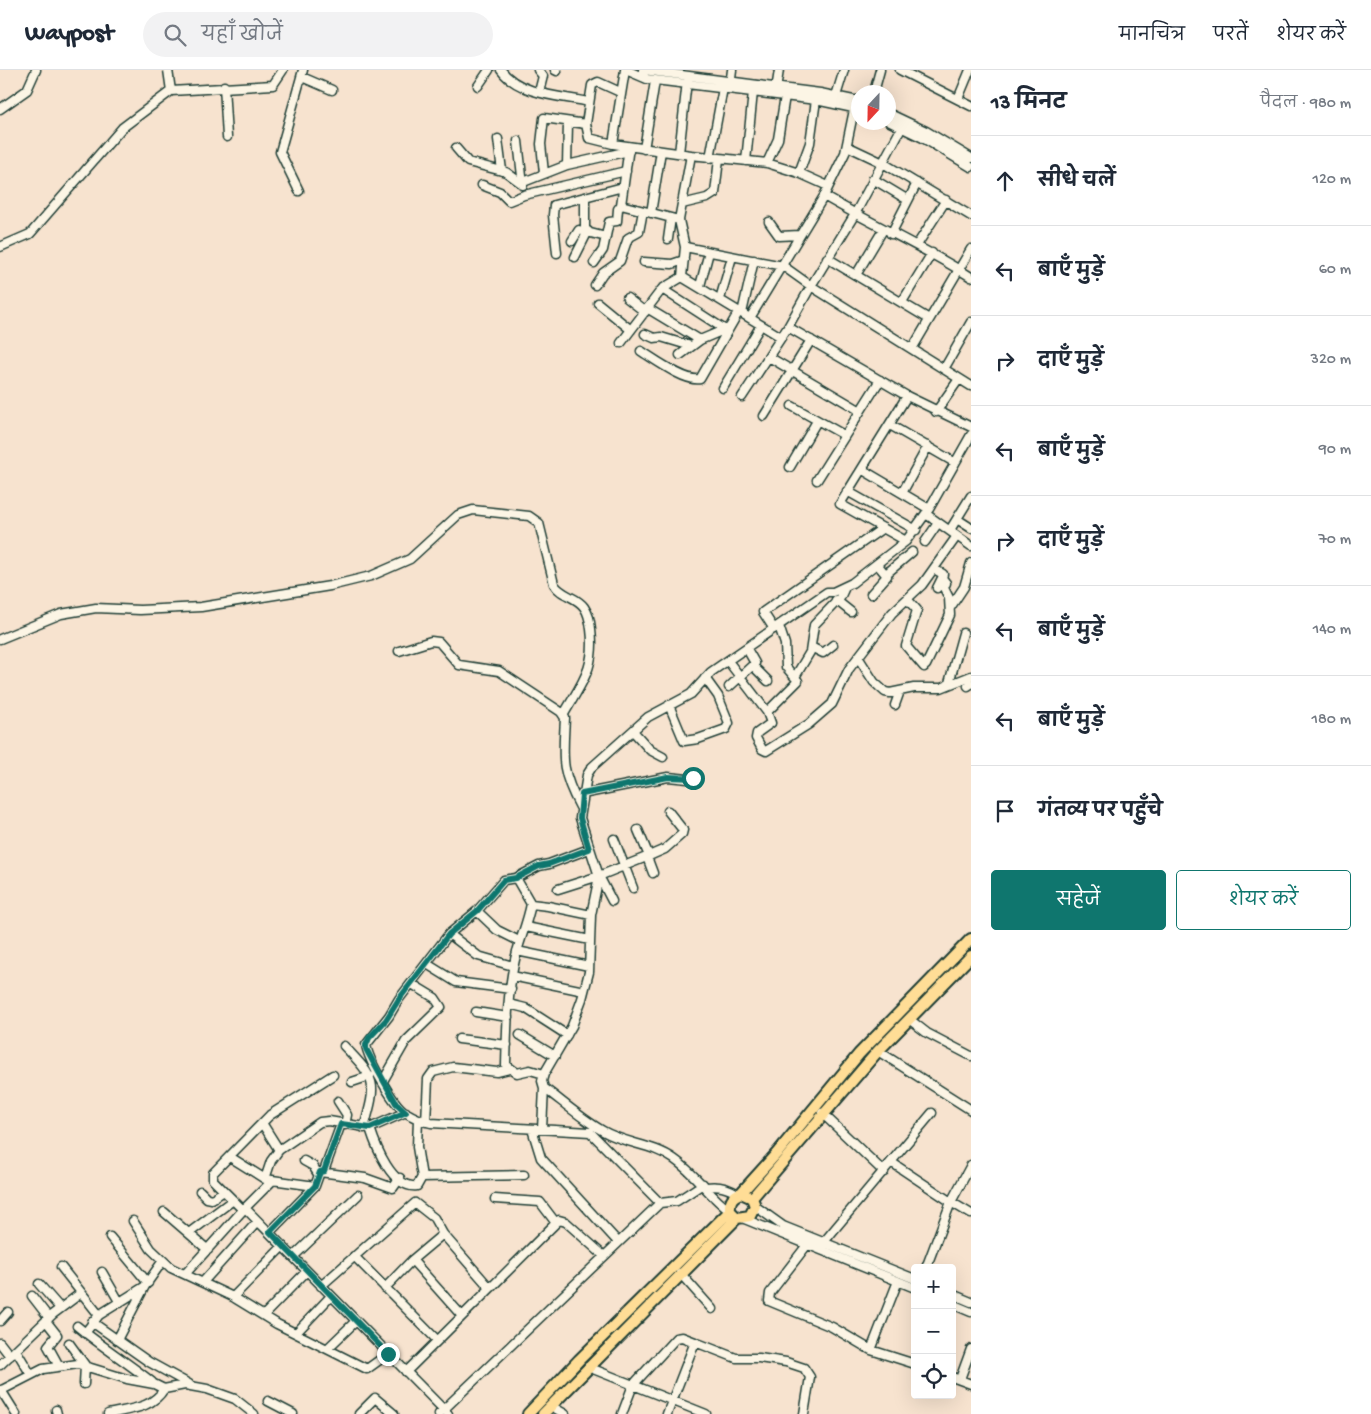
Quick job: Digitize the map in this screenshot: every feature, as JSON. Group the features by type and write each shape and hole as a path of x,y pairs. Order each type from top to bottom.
{"main road":[{"path":"736,1216 731,1199 740,1193 778,1152 859,1054 971,939"},
{"path":"528,1414 579,1360 736,1216 750,1216 754,1202 822,1113 909,1018 971,956"},
{"path":"740,1193 754,1202"},
{"path":"543,1414 736,1216"}],"street":[{"path":"0,109 27,90 36,70"},
{"path":"168,70 171,91"},
{"path":"0,247 30,234 122,128 171,91 224,86 273,85 283,70"},
{"path":"478,86 489,70"},
{"path":"501,70 512,82 539,92 589,102"},
{"path":"538,70 543,76 539,92"},
{"path":"613,144 625,70 637,76 656,81 692,77"},
{"path":"643,70 668,72 753,92 776,91 785,96 851,103"},
{"path":"710,158 732,70"},
{"path":"776,91 779,70"},
{"path":"836,96 844,70"},
{"path":"876,85 880,70"},
{"path":"900,70 971,106"},
{"path":"958,100 970,70"},
{"path":"299,191 280,152 302,74 332,90"},
{"path":"679,153 692,77"},
{"path":"644,149 656,81"},
{"path":"620,92 595,82 592,85 586,124 591,139 629,149"},
{"path":"224,86 227,137"},
{"path":"727,86 836,96 851,102"},
{"path":"746,160 753,92"},
{"path":"767,163 778,139 785,96"},
{"path":"799,173 810,143 816,100"},
{"path":"896,117 926,131 971,163"},
{"path":"544,173 541,144 544,118 568,123 586,124"},
{"path":"566,165 568,123"},
{"path":"896,124 971,163"},
{"path":"742,398 788,327 827,258 855,214 902,127"},
{"path":"750,318 824,196 847,146 851,129"},
{"path":"498,139 502,171"},
{"path":"518,141 524,195"},
{"path":"847,146 883,163 971,216"},
{"path":"456,148 468,162 502,171 516,182 522,182 566,165 629,149 644,149 767,163 799,173 828,186"},
{"path":"594,263 603,250 609,222 617,222 629,149"},
{"path":"595,285 603,273 620,261 628,238 639,232 647,212 661,151"},
{"path":"668,239 682,204 691,155"},
{"path":"682,204 707,198 715,192 719,159"},
{"path":"482,185 500,192 509,201 524,195 626,171"},
{"path":"873,179 908,200"},
{"path":"891,234 917,183"},
{"path":"557,253 553,215 554,205 623,188"},
{"path":"824,196 883,230 917,244 971,277"},
{"path":"575,257 586,231 585,197"},
{"path":"917,244 946,200"},
{"path":"621,205 675,219"},
{"path":"675,219 685,247 682,277"},
{"path":"769,222 779,236 800,235"},
{"path":"572,242 579,230 606,237"},
{"path":"856,275 883,230"},
{"path":"685,247 732,258 754,260 782,266 971,386"},
{"path":"912,350 971,249"},
{"path":"700,286 709,252"},
{"path":"902,302 932,253"},
{"path":"720,299 732,258"},
{"path":"827,258 929,320"},
{"path":"644,262 672,264 684,260"},
{"path":"641,351 676,372 697,380 706,370 727,328 740,313 754,260"},
{"path":"682,277 700,286 740,313 781,337"},
{"path":"621,342 662,289 682,277"},
{"path":"662,289 727,328"},
{"path":"627,298 700,340"},
{"path":"598,303 631,330"},
{"path":"944,369 971,322"},
{"path":"724,388 761,325"},
{"path":"788,327 936,412 971,427"},
{"path":"680,355 700,340 727,328"},
{"path":"645,334 654,338 661,337 691,346"},
{"path":"764,416 811,340"},
{"path":"768,357 859,410"},
{"path":"936,412 959,379"},
{"path":"817,480 859,410 880,380"},
{"path":"906,541 840,504 863,470 907,396"},
{"path":"792,406 844,435"},
{"path":"790,467 817,420"},
{"path":"890,425 954,462"},
{"path":"612,901 599,876 580,818 584,781 592,767 648,717 691,694 705,678 728,661 827,592 845,587 878,564 906,541 916,530 928,511 971,434"},
{"path":"902,493 928,446"},
{"path":"863,470 928,511 938,523 971,546 971,554"},
{"path":"848,491 916,530"},
{"path":"950,530 971,496"},
{"path":"0,639 61,614 96,608 150,610 201,607 330,586 371,576 410,559 458,515 473,510 486,510 529,516 539,523 554,584 559,591 576,599 587,612 593,646 592,661 564,714 564,770 566,780 580,807"},
{"path":"957,519 971,528"},
{"path":"925,542 938,523"},
{"path":"767,712 797,683 786,667 785,644 776,627 763,612 883,528"},
{"path":"728,661 739,678 767,712 771,723 756,735 762,749 766,751 809,724 832,704 846,672 892,613 922,585 957,536"},
{"path":"871,594 886,579 886,574 912,552"},
{"path":"950,608 964,587 971,563"},
{"path":"878,564 886,574"},
{"path":"907,599 917,610 906,646 925,666 949,618 950,608 948,595 944,588 946,583 942,578 943,574 934,568"},
{"path":"936,588 942,578"},
{"path":"795,678 811,647 814,625 845,587"},
{"path":"836,600 851,612"},
{"path":"950,683 963,634"},
{"path":"399,651 431,641 439,642 459,664 499,671 564,714"},
{"path":"811,647 823,653 833,645"},
{"path":"729,687 753,666 756,661 747,649"},
{"path":"858,657 880,688 890,693 914,688 934,689 971,676"},
{"path":"753,666 768,681"},
{"path":"669,705 684,741 688,742 706,737 726,729 729,723 719,698 705,678"},
{"path":"895,705 900,691"},
{"path":"633,731 650,750 663,757"},
{"path":"582,794 668,777 688,779 697,776"},
{"path":"558,888 625,867 665,849 682,834 683,830 668,811"},
{"path":"638,830 653,873"},
{"path":"614,839 634,888"},
{"path":"589,849 539,866 516,878 504,880 477,911 449,934 366,1045 396,1103 406,1112 426,1122 604,1132 641,1143 674,1158 704,1185 714,1199 736,1216 911,1286"},
{"path":"542,1129 544,1074 567,1035 584,991 589,966 590,915 599,876"},
{"path":"512,1070 506,1065 510,989 516,977 513,966 519,941 526,927 531,904 516,878"},
{"path":"531,904 590,915"},
{"path":"477,911 497,930 519,941"},
{"path":"526,927 590,940"},
{"path":"449,934 478,956 513,966"},
{"path":"518,951 589,966"},
{"path":"428,964 456,982 510,989"},
{"path":"516,977 584,991"},
{"path":"383,1081 406,1041 441,1007 435,998 412,984"},
{"path":"510,1005 520,1006 567,1035"},
{"path":"476,1012 508,1017"},
{"path":"909,1018 927,1033 971,1056"},
{"path":"520,1035 555,1056"},
{"path":"459,1039 507,1045"},
{"path":"344,1046 362,1064 370,1076 374,1091 367,1128 382,1161 404,1183 414,1186 419,1184 422,1177 417,1148 418,1119"},
{"path":"878,1051 971,1110"},
{"path":"426,1122 428,1079 433,1072 453,1067 497,1072 530,1070 544,1074"},
{"path":"333,1075 262,1123 212,1178 294,1256 443,1413 660,1203 677,1202 704,1185 729,1188 740,1193"},
{"path":"352,1082 370,1076"},
{"path":"544,1088 604,1132"},
{"path":"270,1232 315,1186 347,1115 338,1101"},
{"path":"186,1273 269,1180 271,1161 279,1150 325,1120 343,1125 367,1128 406,1112"},
{"path":"822,1113 884,1172"},
{"path":"823,1243 932,1113"},
{"path":"581,1131 584,1117"},
{"path":"262,1123 279,1150"},
{"path":"532,1129 541,1158 612,1249"},
{"path":"590,1132 660,1203"},
{"path":"230,1157 269,1180 315,1186"},
{"path":"304,1161 321,1172 365,1178 393,1188 400,1178"},
{"path":"891,1162 971,1214"},
{"path":"928,1264 951,1202 971,1165"},
{"path":"422,1177 524,1175"},
{"path":"200,1191 207,1198 212,1199 224,1191"},
{"path":"294,1256 358,1195"},
{"path":"495,1199 540,1202 556,1224"},
{"path":"189,1233 233,1200"},
{"path":"754,1202 783,1226 911,1276"},
{"path":"322,1286 415,1203 434,1218 444,1234 490,1288"},
{"path":"164,1212 208,1250"},
{"path":"406,1372 490,1288 562,1220 612,1249"},
{"path":"133,1221 162,1262 233,1297 296,1333 368,1369 388,1354"},
{"path":"203,1282 258,1221"},
{"path":"384,1288 412,1260 444,1234"},
{"path":"110,1237 146,1285"},
{"path":"807,1245 770,1293 769,1301 832,1327 871,1350 911,1363"},
{"path":"233,1297 283,1246"},
{"path":"354,1256 437,1340"},
{"path":"412,1260 462,1316"},
{"path":"117,1340 146,1285 162,1262"},
{"path":"61,1267 99,1315"},
{"path":"264,1315 307,1271"},
{"path":"102,1272 120,1303"},
{"path":"680,1273 712,1309"},
{"path":"871,1350 898,1281"},
{"path":"39,1284 60,1308"},
{"path":"85,1333 99,1315 146,1285"},
{"path":"0,1365 60,1308 81,1293"},
{"path":"32,1296 57,1335 48,1346 59,1366"},
{"path":"296,1333 331,1296"},
{"path":"956,1296 971,1302"},
{"path":"956,1306 971,1312"},
{"path":"0,1322 8,1312"},
{"path":"328,1348 356,1321"},
{"path":"92,1322 149,1362 192,1386"},
{"path":"77,1326 154,1384 164,1389 192,1386 207,1389 235,1399 254,1414"},
{"path":"622,1414 633,1385 679,1337 736,1358 778,1361 806,1370 810,1377 804,1414"},
{"path":"667,1414 695,1342"},
{"path":"0,1343 13,1353 31,1375"},
{"path":"69,1343 85,1365 84,1384"},
{"path":"971,1349 956,1378 971,1384"},
{"path":"16,1414 1,1391 31,1375 59,1366 85,1365 127,1379 154,1384"},
{"path":"588,1367 706,1414"},
{"path":"108,1414 126,1412 149,1404 160,1396 164,1389"},
{"path":"359,1414 375,1398 394,1414"},
{"path":"268,1401 293,1414"},
{"path":"551,1406 565,1414"}],"route":[{"path":"388,1354 270,1232 315,1186 318,1174 324,1171 341,1124 370,1128 394,1119 406,1112 396,1103 366,1049 369,1038 386,1020 399,999 449,934 477,911 504,880 516,878 539,866 589,849 579,813 582,794 668,777 693,778"}]}
